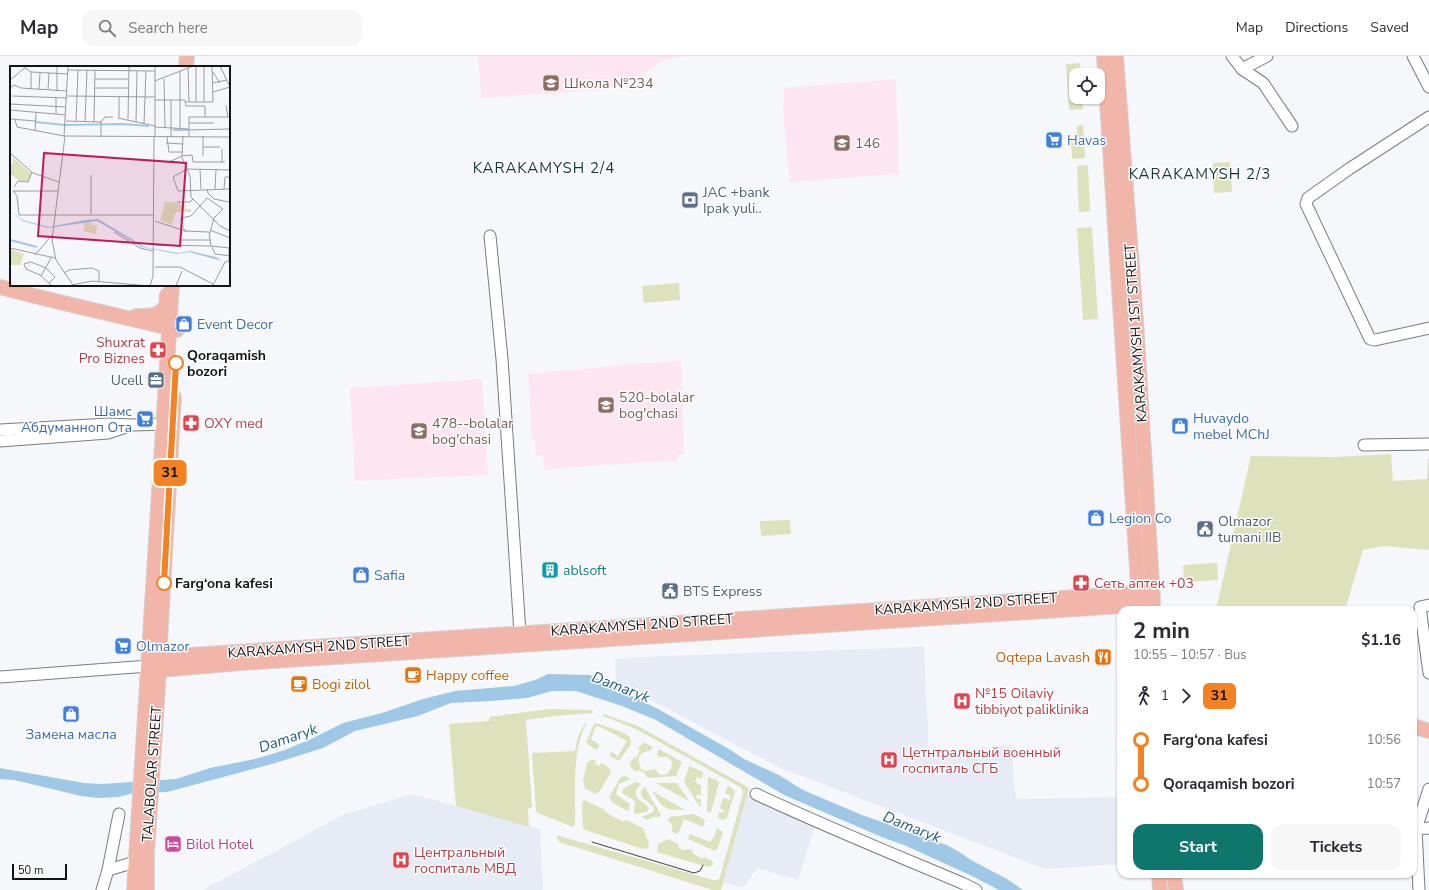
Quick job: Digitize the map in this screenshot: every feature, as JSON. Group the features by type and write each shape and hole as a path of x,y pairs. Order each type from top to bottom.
{"main road":[{"path":"186,66 187,56"},
{"path":"194,66 195,56"},
{"name":"KARAKAMYSH 1ST STREET","path":"1104,56 1121,321 1146,602"},
{"name":"KARAKAMYSH 1ST STREET","path":"1116,56 1136,320 1146,602"},
{"path":"116,315 149,316 160,312 166,305 168,286"},
{"path":"172,286 173,329"},
{"path":"173,329 180,286"},
{"path":"0,287 173,329"},
{"path":"1121,321 1136,320"},
{"name":"TALABOLAR STREET","path":"147,890 147,853 144,816 156,664 173,329"},
{"name":"KARAKAMYSH 2ND STREET","path":"156,664 909,614 1146,602"},
{"name":"KARAKAMYSH 2ND STREET","path":"156,664 520,633 558,637"},
{"path":"1417,727 1429,731"},
{"name":"TALABOLAR STREET","path":"134,890 135,862 144,816"},
{"path":"1159,878 1160,890"},
{"path":"1174,878 1176,890"}],"street":[{"path":"1232,56 1242,69 1263,83 1292,126"},
{"path":"1242,69 1267,56"},
{"path":"1413,56 1429,87"},
{"path":"1429,117 1349,169 1308,198 1306,204 1370,339 1375,340 1429,328"},
{"path":"490,236 502,367 520,633"},
{"path":"0,430 109,424 168,424"},
{"path":"0,441 108,433 131,425"},
{"path":"1364,445 1429,444"},
{"path":"1429,605 1420,607 1429,673"},
{"path":"0,677 156,664"},
{"path":"1417,826 1429,789"},
{"path":"756,794 821,824 857,838 976,890"},
{"path":"102,890 108,870 120,814"},
{"path":"1417,829 1429,828"},
{"path":"1417,849 1419,890"},
{"path":"108,870 135,862"},
{"path":"1423,890 1429,890"}],"shaded area":[{"name":"Школа №234","path":"478,56 688,56 671,58 659,63 641,76 605,90 481,98"},
{"name":"146","path":"896,79 899,174 790,182 783,112 784,88"},
{"name":"520-bolalar bog'chasi","path":"681,360 684,454 678,455 678,461 600,465 544,470 543,455 536,456 535,440 532,435 528,374"},
{"name":"478--bolalar bog'chasi","path":"482,379 488,475 355,481 350,388"},
{"name":"Цетнтральный военный госпиталь СГБ","path":"924,646 929,752 1011,745 1016,799 1117,797 1117,864 1045,869 781,768 616,682 615,659"},
{"name":"Центральный госпиталь МВД","path":"412,794 540,829 543,890 203,890 343,815"},
{"path":"747,795 816,824 798,880 757,868 744,887 723,883"}],"green space":[{"path":"1080,63 1080,68 1069,68 1069,104 1083,104 1083,109 1069,110 1066,64"},
{"path":"1083,125 1085,158 1072,159 1071,139 1077,138 1077,126"},
{"path":"1230,162 1232,192 1214,193 1213,163"},
{"path":"1088,165 1090,211 1079,212 1077,166"},
{"path":"1092,227 1098,319 1083,320 1077,228"},
{"path":"679,283 680,300 644,303 642,286"},
{"path":"1391,454 1393,481 1427,479 1429,459 1429,550 1383,546 1363,550 1346,606 1217,606 1251,456 1335,457"},
{"path":"790,520 791,534 761,536 760,521"},
{"path":"1217,563 1218,580 1184,582 1183,565"},
{"path":"549,709 592,710 593,713 526,720 532,807 528,809 529,827 456,806 449,724 489,721 489,717"},
{"path":"603,714 638,726 749,788 721,890 713,890 559,842 556,835 713,880 718,880 720,877 743,794 742,788 636,729 603,716"},
{"path":"585,723 586,724 581,736 576,760 575,823 573,827 536,811 532,753 575,751 578,736"},
{"path":"596,723 622,732 630,737 631,744 620,760 617,760 609,755 612,752 618,756 627,741 606,730 596,726 591,739 599,745 599,749 595,749 587,744 587,740 594,724"},
{"path":"644,742 653,747 650,751 644,752 639,756 641,769 646,771 655,769 659,774 663,775 669,772 672,762 668,757 660,757 657,755 659,749 682,762 676,776 649,778 645,776 646,774 639,770 637,772 631,768 630,763 634,757 636,758 640,751 638,749"},
{"path":"591,760 596,760 595,764 600,766 601,763 603,764 608,767 611,772 600,791 595,794 585,788 583,780 587,763"},
{"path":"689,766 703,772 702,779 697,777 695,782 701,785 701,795 696,795 697,799 701,799 701,807 684,782"},
{"path":"625,776 631,779 619,784 616,794 630,804 628,811 613,803 609,797 621,777"},
{"path":"708,777 717,780 719,783 711,812 709,813 707,811"},
{"path":"636,782 641,784 636,790 637,797 649,809 647,812 636,814 634,813 635,802 622,792 624,788"},
{"path":"656,783 677,783 689,801"},
{"path":"645,786 661,814 659,817 653,817 647,820 642,817 653,812 654,808 641,794 641,791"},
{"path":"728,786 735,791 727,818 723,820 718,818 719,812 723,813 724,810 720,808 723,798 730,800 731,796 725,793"},
{"path":"652,791 685,810 668,809 659,802"},
{"path":"584,800 603,809 608,814 622,821 627,820 643,828 649,842 648,848 643,849 585,830 583,827 582,803"},
{"path":"694,814 705,820 703,827 684,819 678,834 672,832 672,825 668,820 669,817"},
{"path":"717,828 723,832 718,848 715,851 688,839 690,834 710,842 714,837"},
{"path":"669,839 679,845 678,847 683,850 691,849 694,854 702,859 704,857 712,861 712,866 708,867 657,852 658,844"}],"water":[{"path":"548,674 590,675 658,709 744,759 779,775 803,790 905,832 947,845 971,860 1007,879 1023,890 999,890 904,845 884,838 784,795 656,720 622,706 576,691 552,691 527,698 451,703 418,716 355,731 323,748 272,764 167,792 134,793 118,797 99,798 81,796 14,780 0,779 0,768 84,783 102,784 176,779 210,768 255,759 285,750 343,723 382,713 423,699 455,691 514,686 535,680"}],"tram line":[{"path":"592,842 694,873 700,871 703,865"}],"bus line":[{"name":"31","path":"164,583 176,363"}],"place":[{"name":"Школа №234","path":"551,83"},
{"name":"Havas","path":"1054,140"},
{"name":"146","path":"842,143"},
{"name":"JAC +bank Ipak yuli..","path":"690,200"},
{"name":"Event Decor","path":"184,324"},
{"name":"Shuxrat Pro Biznes","path":"158,350"},
{"name":"Qoraqamish bozori","path":"176,363"},
{"name":"Ucell","path":"156,380"},
{"name":"520-bolalar bog'chasi","path":"606,405"},
{"name":"Шамс Абдуманноп Ота","path":"145,419"},
{"name":"OXY med","path":"191,423"},
{"name":"Huvaydo mebel MChJ","path":"1180,426"},
{"name":"478--bolalar bog'chasi","path":"419,431"},
{"name":"Legion Co","path":"1096,518"},
{"name":"Olmazor tumani IIB","path":"1205,529"},
{"name":"ablsoft","path":"550,570"},
{"name":"Safia","path":"361,575"},
{"name":"Farg‘ona kafesi","path":"164,583"},
{"name":"Сеть аптек +03","path":"1081,583"},
{"name":"BTS Express","path":"670,591"},
{"name":"Olmazor","path":"123,646"},
{"name":"Oqtepa Lavash","path":"1103,657"},
{"name":"Happy coffee","path":"413,675"},
{"name":"Bogi zilol","path":"299,684"},
{"name":"№15 Oilaviy tibbiyot paliklinika","path":"962,701"},
{"name":"Замена масла","path":"71,714"},
{"name":"Цетнтральный военный госпиталь СГБ","path":"889,760"},
{"name":"Bilol Hotel","path":"173,844"},
{"name":"Центральный госпиталь МВД","path":"401,860"}],"district":[{"name":"KARAKAMYSH 2/4","path":"544,168"},
{"name":"KARAKAMYSH 2/3","path":"1200,174"}],"water label":[{"name":"Damaryk","path":"621,687"},
{"name":"Damaryk","path":"288,738"},
{"name":"Damaryk","path":"912,827"}]}
